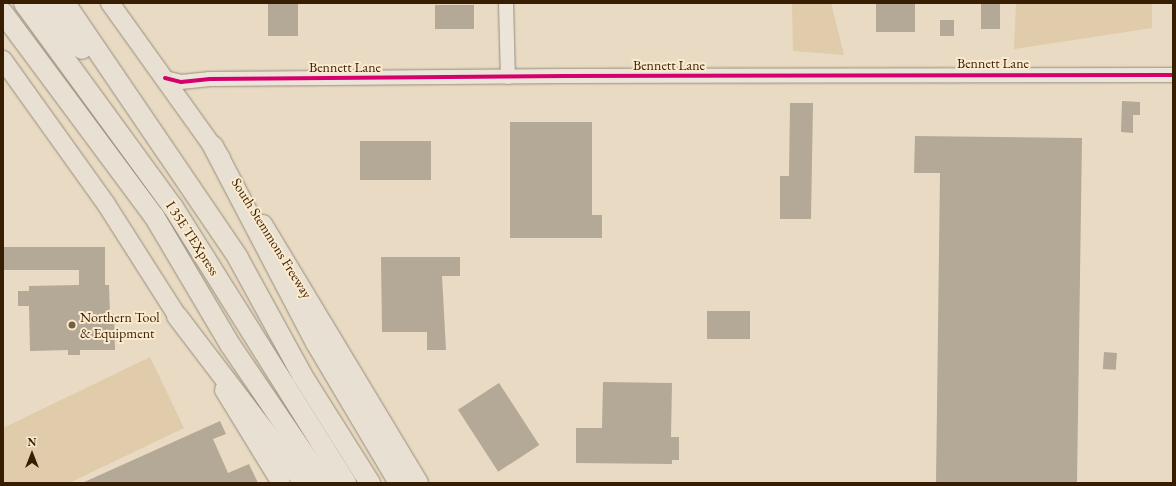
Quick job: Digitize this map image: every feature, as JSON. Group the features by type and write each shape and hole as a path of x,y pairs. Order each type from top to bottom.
{"highway":[{"name":"I 35E TEXpress","path":"24,3 173,207 346,483"},
{"path":"43,3 165,152"},
{"path":"65,3 238,258 302,376 370,483"},
{"path":"3,13 154,216 231,346 324,483"},
{"path":"213,146 316,343 399,483"},
{"path":"177,316 304,483"}],"main road":[{"name":"South Stemmons Freeway","path":"110,3 213,146 319,313 419,483"},
{"path":"5,65 106,204 282,483"}],"street":[{"path":"506,3 508,77"},
{"name":"Bennett Lane","path":"165,78 181,82 210,79 1173,75"}],"shaded area":[{"path":"792,3 831,3 844,55 793,51"},
{"path":"1016,3 1152,3 1152,28 1014,49"},
{"path":"150,357 184,428 69,483 3,483 3,428"}],"building":[{"path":"268,3 298,3 298,36 268,36"},
{"path":"876,3 915,3 915,32 876,32"},
{"path":"981,3 1000,3 1000,29 981,29"},
{"path":"435,5 474,5 474,29 435,29"},
{"path":"940,20 954,20 954,36 940,36"},
{"path":"1122,101 1140,102 1140,115 1133,115 1133,133 1121,132"},
{"path":"790,103 813,103 811,219 780,219 780,176 789,176"},
{"path":"510,122 592,122 592,215 602,215 602,238 510,238"},
{"path":"915,136 1082,138 1077,483 936,483 940,173 914,173"},
{"path":"360,141 431,141 431,180 360,180"},
{"path":"3,247 105,247 105,285 109,285 110,314 114,314 115,350 80,350 80,355 68,355 68,350 30,351 29,306 18,306 18,291 29,291 29,286 79,285 79,270 3,270"},
{"path":"381,257 460,257 460,276 442,276 446,350 427,350 427,332 382,332"},
{"path":"707,311 750,311 750,339 707,339"},
{"path":"1104,352 1117,353 1116,370 1103,369"},
{"path":"603,382 672,383 671,437 679,437 679,460 672,460 672,464 576,463 576,428 602,428"},
{"path":"499,383 539,445 498,472 458,410"},
{"path":"220,421 226,434 213,439 228,473 249,464 258,483 82,483"}],"cycle path":[{"path":"165,78 181,82 210,79 565,76 1173,75"}],"place":[{"name":"Northern Tool & Equipment","path":"72,325"}]}
